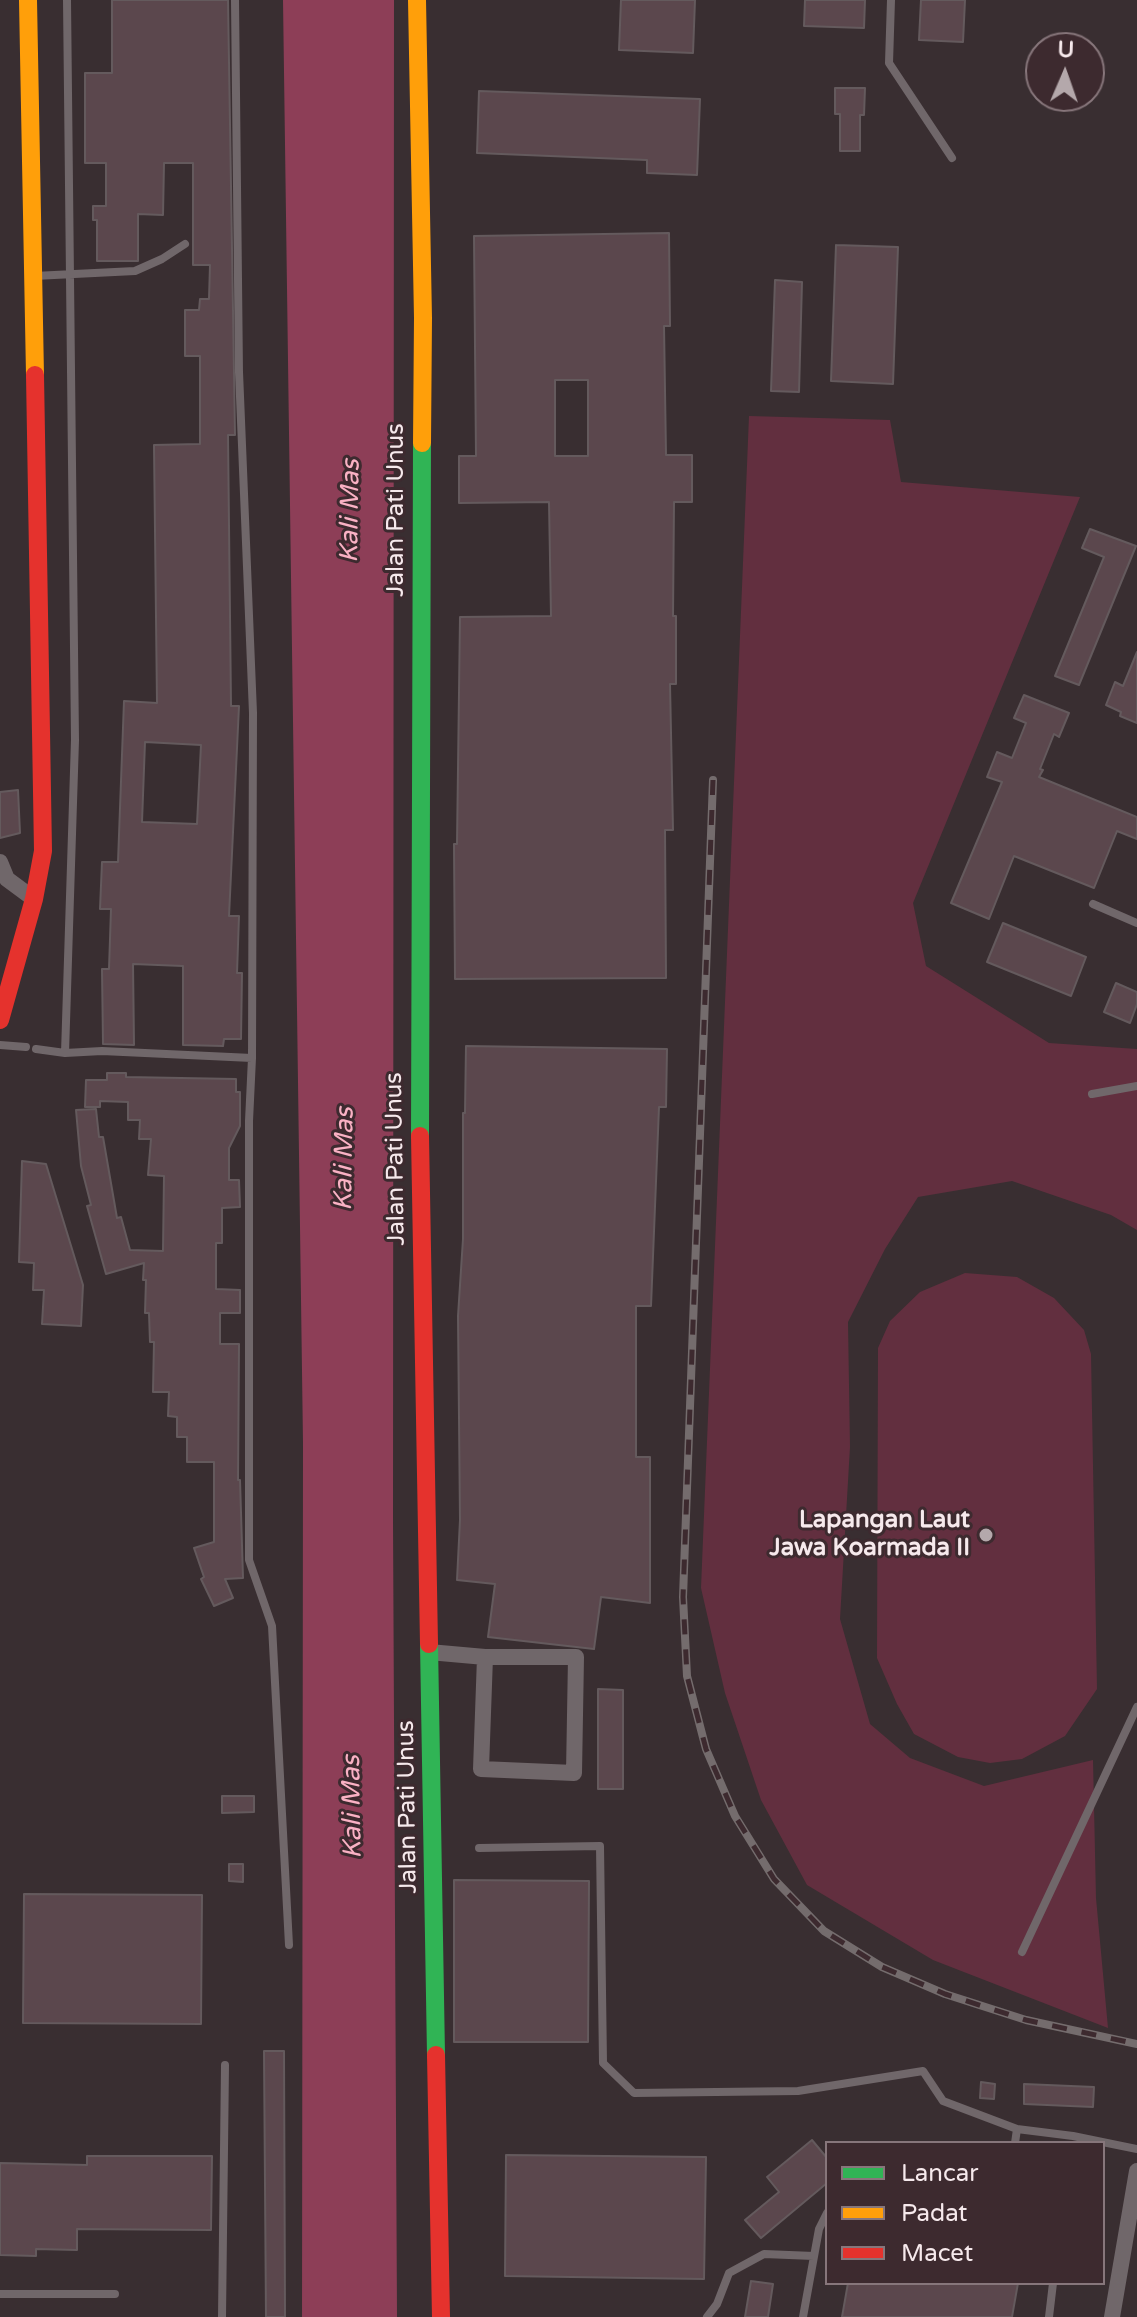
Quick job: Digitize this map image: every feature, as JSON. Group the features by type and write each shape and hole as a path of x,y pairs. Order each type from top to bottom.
{"street":[{"path":"0,1020 34,899 43,851 28,0"},
{"name":"Jalan Pati Unus","path":"417,0 423,318 418,1050 441,2317"},
{"path":"0,862 7,879 34,899"},
{"path":"429,1652 485,1657 576,1657 574,1773 481,1769 485,1657"},
{"path":"1112,2317 1134,2217 1137,2171"}],"lane":[{"path":"65,1053 75,740 67,0"},
{"path":"235,0 239,372 253,713 249,1560 272,1626 289,1945"},
{"path":"891,0 889,63 952,158"},
{"path":"31,276 135,271 185,244"},
{"path":"1093,904 1137,923"},
{"path":"0,1045 26,1047"},
{"path":"36,1049 65,1053 102,1051 252,1058"},
{"path":"1092,1094 1137,1086"},
{"path":"1022,1952 1137,1707"},
{"path":"479,1848 600,1846 603,2063 634,2093 798,2091 923,2071 943,2101 1017,2129 1072,2139"},
{"path":"222,2317 225,2065"},
{"path":"1015,2141 1017,2129"},
{"path":"1105,2144 1137,2149"},
{"path":"803,2317 819,2229 825,2217"},
{"path":"707,2317 717,2304 729,2273 764,2254 814,2256"},
{"path":"1049,2317 1053,2285"},
{"path":"0,2294 115,2294"}],"shaded area":[{"path":"749,416 890,420 901,482 1080,497 913,903 926,966 1049,1043 1137,1049 1137,1230 1111,1215 1012,1181 918,1197 885,1249 848,1322 850,1447 840,1619 870,1724 910,1758 984,1786 1093,1760 1096,1898 1108,2028 933,1960 807,1885 761,1800 725,1693 701,1588"},
{"name":"Lapangan Laut Jawa Koarmada II","path":"965,1273 1017,1277 1054,1298 1084,1330 1091,1354 1097,1689 1065,1736 1022,1759 990,1763 958,1757 914,1734 877,1658 878,1348 890,1321 920,1292"}],"water":[{"name":"Kali Mas","path":"283,0 394,0 393,1521 397,2317 302,2317 303,1443"}],"building":[{"path":"112,0 228,0 235,435 228,435 231,706 239,706 229,916 239,916 237,973 242,973 241,1039 224,1039 223,1046 183,1045 183,966 133,964 134,1045 103,1044 102,969 109,969 111,909 100,909 102,862 118,862 124,701 157,703 154,445 200,444 200,356 185,356 185,310 199,310 200,299 209,299 210,265 193,265 193,163 164,163 163,215 138,214 138,261 97,261 97,220 93,220 93,206 106,206 106,163 85,163 85,73 112,73","holes":["145,742 201,745 197,824 142,822"]},
{"path":"621,0 695,0 693,53 619,50"},
{"path":"805,0 865,0 864,28 804,26"},
{"path":"921,0 965,0 963,42 919,40"},
{"path":"835,88 865,88 864,115 860,115 860,151 840,151 840,114 835,114"},
{"path":"479,91 700,99 697,175 647,173 647,160 477,153"},
{"path":"669,233 670,326 664,326 666,455 692,455 692,502 674,502 676,684 670,684 673,830 665,830 666,978 455,979 454,844 457,844 460,617 551,616 549,502 459,503 459,456 476,456 474,236","holes":["555,380 588,380 588,456 555,456"]},
{"path":"836,245 898,247 893,384 831,381"},
{"path":"775,280 802,282 799,392 771,391"},
{"path":"1090,529 1136,546 1079,685 1055,676 1104,557 1082,548"},
{"path":"1137,652 1137,723 1120,716 1121,712 1106,705 1115,682 1123,686"},
{"path":"1024,695 1069,713 1059,737 1054,734 1039,777 1137,817 1137,839 1117,831 1094,888 1014,856 989,919 951,903 1002,782 987,777 997,752 1012,758 1026,723 1014,718"},
{"path":"18,790 20,833 0,838 0,792"},
{"path":"1003,923 1086,957 1071,996 987,962"},
{"path":"1116,983 1137,992 1137,1004 1130,1023 1104,1012"},
{"path":"466,1046 667,1049 666,1107 659,1107 651,1306 636,1306 636,1457 650,1457 650,1603 601,1597 594,1649 488,1637 495,1584 457,1580 460,1520 458,1316 463,1239"},
{"path":"107,1073 126,1073 126,1077 236,1079 236,1092 240,1092 240,1126 229,1148 229,1180 239,1180 240,1207 222,1208 222,1243 216,1243 216,1289 240,1290 240,1313 220,1313 220,1344 239,1344 238,1480 243,1578 225,1579 233,1598 214,1606 201,1579 204,1577 194,1548 214,1542 214,1462 187,1462 187,1437 177,1437 177,1417 168,1416 169,1392 153,1392 154,1342 150,1342 149,1313 145,1313 144,1263 106,1274 87,1206 91,1205 81,1166 76,1110 96,1109 117,1218 121,1217 130,1250 163,1251 164,1176 148,1175 151,1139 139,1139 140,1120 128,1120 128,1102 100,1101 100,1107 85,1107 86,1080 107,1080"},
{"path":"22,1161 46,1164 83,1285 81,1326 42,1324 44,1290 33,1290 34,1263 19,1262"},
{"path":"598,1689 623,1690 623,1789 598,1789"},
{"path":"222,1796 254,1796 254,1812 222,1813"},
{"path":"229,1864 243,1864 243,1882 229,1881"},
{"path":"454,1880 589,1881 588,2042 454,2042"},
{"path":"24,1894 202,1895 201,2024 23,2023"},
{"path":"264,2051 284,2051 285,2317 266,2317"},
{"path":"981,2082 995,2084 994,2099 980,2098"},
{"path":"1024,2084 1094,2087 1093,2107 1024,2104"},
{"path":"812,2140 825,2156 825,2185 761,2238 745,2220 779,2192 767,2177"},
{"path":"506,2155 706,2157 704,2279 505,2276"},
{"path":"87,2156 212,2156 211,2230 77,2229 77,2250 36,2249 36,2256 0,2255 0,2163 87,2165"},
{"path":"751,2281 773,2284 768,2317 745,2317"},
{"path":"848,2285 1018,2285 1012,2317 842,2317"}],"railway":[{"path":"713,780 683,1597 687,1676 706,1749 735,1816 774,1879 824,1931 882,1967 945,1994 1026,2020 1137,2044"}],"traffic: fast":[{"path":"420,1136 422,443"},
{"path":"429,1644 436,2055"}],"traffic: slow":[{"path":"28,0 35,375"},
{"path":"417,0 423,318 422,443"}],"traffic: jam":[{"path":"0,1020 34,899 43,851 35,375"},
{"path":"420,1136 429,1644"},
{"path":"436,2055 441,2317"}],"place":[{"name":"Lapangan Laut Jawa Koarmada II","path":"986,1535"}]}
